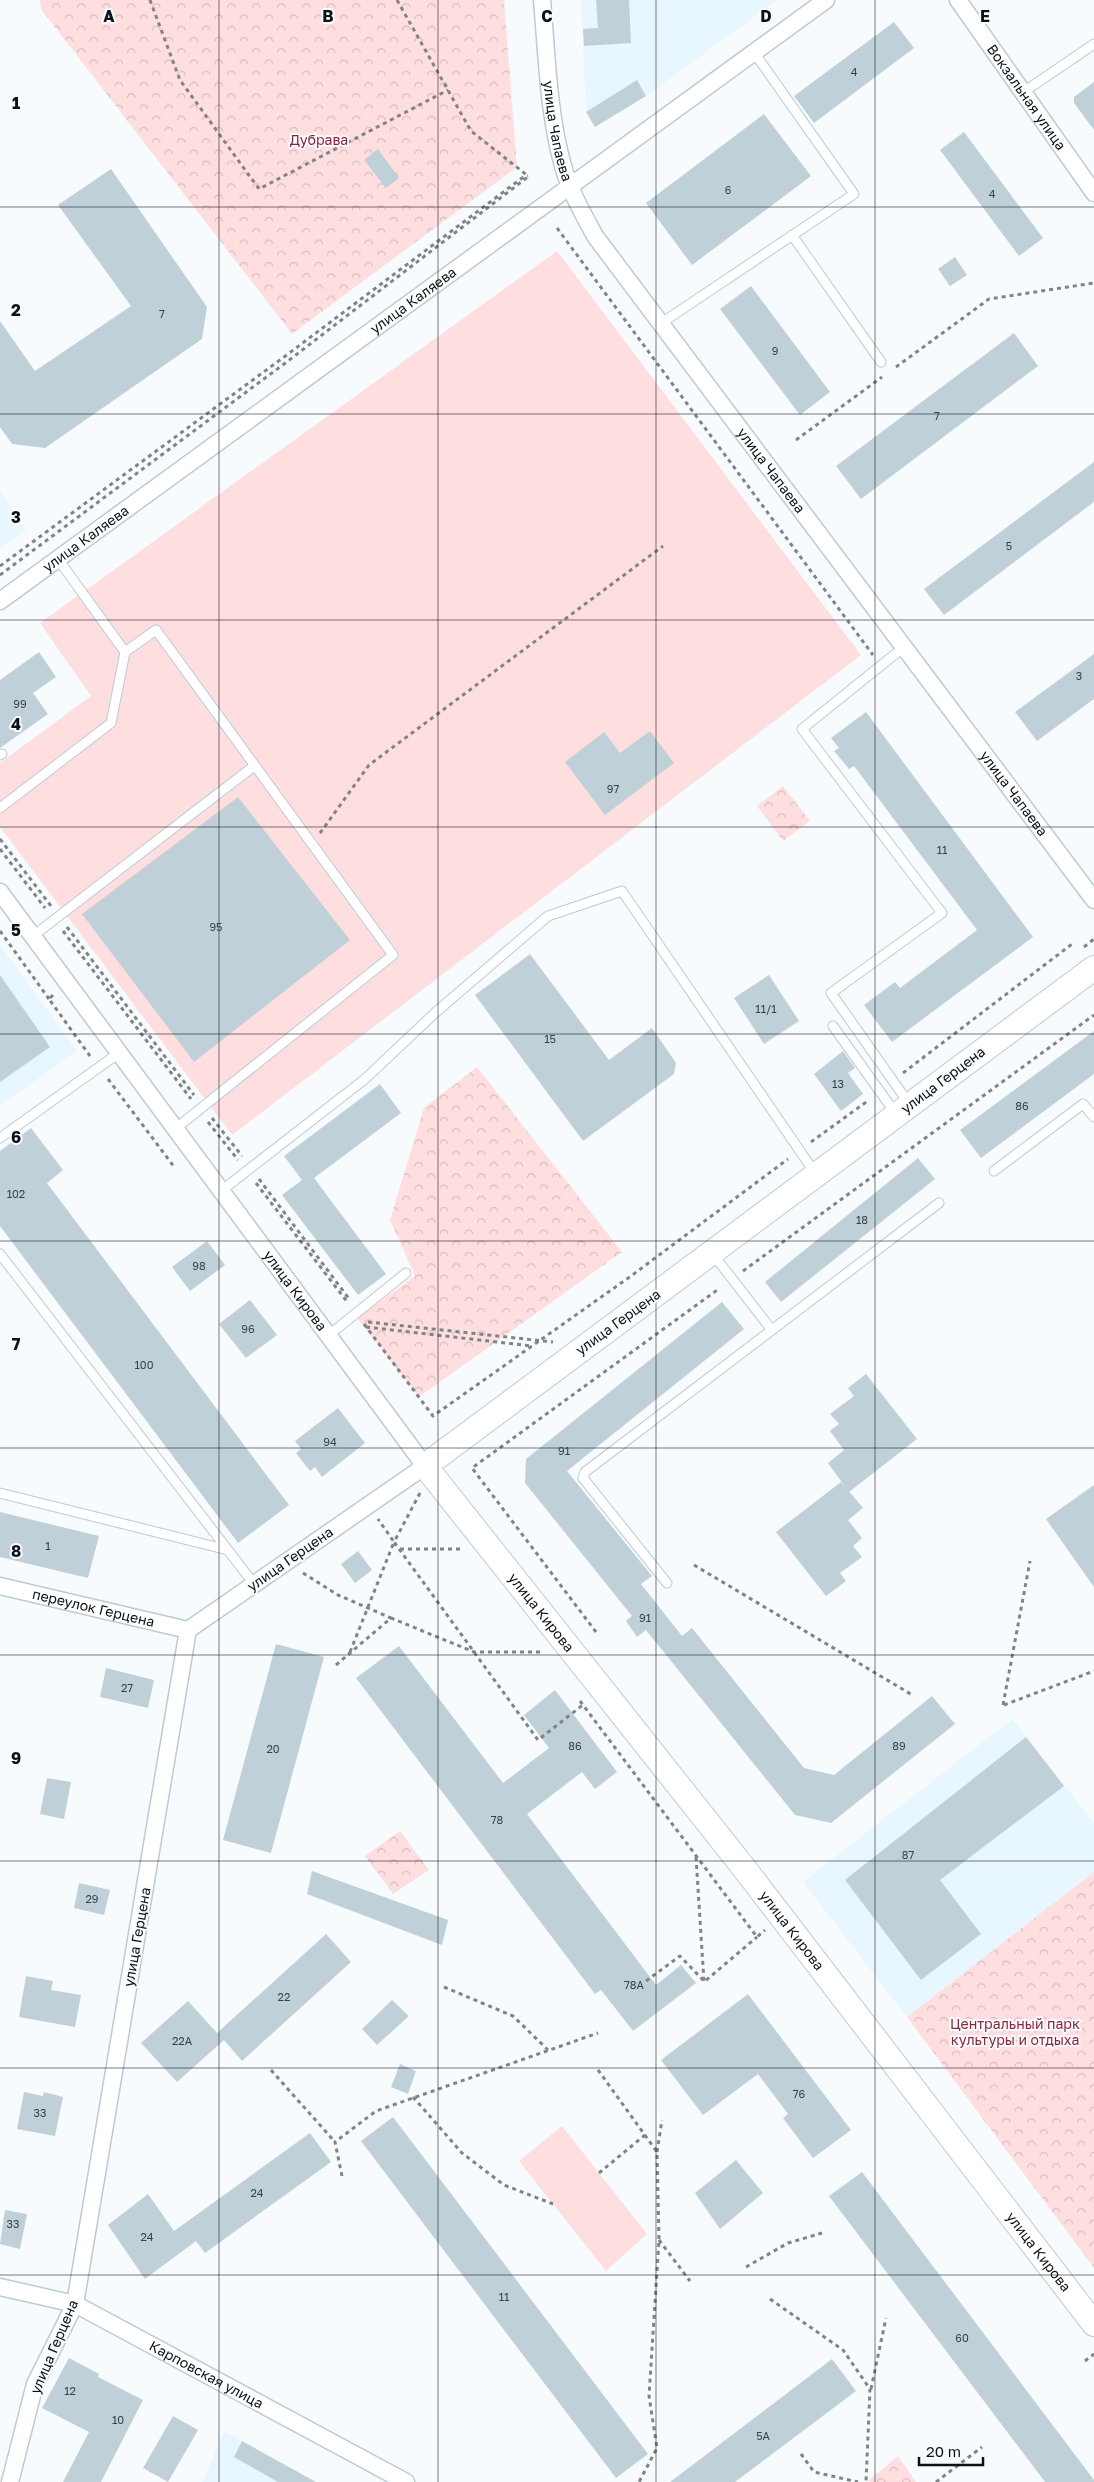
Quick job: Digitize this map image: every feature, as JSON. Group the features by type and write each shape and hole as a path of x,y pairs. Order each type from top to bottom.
{"street":[{"name":"улица Чапаева","path":"542,0 551,108 558,148 571,186 595,236 1094,900"},
{"name":"улица Каляева","path":"0,601 571,186 753,51 826,0"},
{"name":"Вокзальная улица","path":"958,0 1025,92 1094,193"},
{"name":"улица Кирова","path":"0,892 425,1466 744,1868 1094,2324"},
{"name":"улица Герцена","path":"10,2482 35,2384 74,2304 188,1630 425,1466 1094,968"},
{"name":"переулок Герцена","path":"0,1586 188,1630"},
{"name":"Карповская улица","path":"0,2287 74,2304 406,2482"}],"lane":[{"path":"1025,92 1094,44"},
{"path":"660,324 854,194 753,51"},
{"path":"792,235 881,362"},
{"path":"58,559 125,652"},
{"path":"0,808 111,723 125,652 156,630 393,955 175,1129"},
{"path":"904,647 802,729 942,913 831,993 894,1081 904,1110"},
{"path":"33,936 254,766"},
{"path":"221,1191 365,1080 436,1012 548,916 622,891 816,1175"},
{"path":"833,1026 880,1091 904,1110"},
{"path":"0,1138 118,1053"},
{"path":"994,1171 1083,1104 1094,1117"},
{"path":"667,1583 583,1478 583,1475 771,1329 939,1203"},
{"path":"712,1253 771,1329"},
{"path":"0,1254 254,1584"},
{"path":"328,1335 406,1273"},
{"path":"0,1493 228,1550"}],"path":[{"path":"150,0 180,80 259,189 448,90"},
{"path":"397,0 470,131 529,176"},
{"path":"0,566 284,357 522,178 529,176"},
{"path":"0,575 288,361 529,176"},
{"path":"557,228 880,665"},
{"path":"892,370 989,299 1094,282"},
{"path":"796,440 884,375"},
{"path":"311,842 369,765 663,546"},
{"path":"0,839 57,918 357,1312 366,1327 433,1416 539,1341 880,1091"},
{"path":"0,849 57,918"},
{"path":"0,930 49,999"},
{"path":"894,1081 1072,944"},
{"path":"596,1632 472,1468 1094,1015"},
{"path":"99,1067 174,1168"},
{"path":"357,1312 367,1322 539,1341 553,1342 560,1337"},
{"path":"366,1327 532,1346"},
{"path":"350,1652 394,1542 420,1494"},
{"path":"375,1515 538,1740 603,1690"},
{"path":"399,1549 463,1549"},
{"path":"1030,1561 1003,1705 1094,1671"},
{"path":"694,1564 914,1696"},
{"path":"297,1569 338,1595 474,1652 543,1652"},
{"path":"336,1665 391,1618"},
{"path":"696,1856 704,1982"},
{"path":"704,1982 757,1937"},
{"path":"646,1981 680,1956 704,1982"},
{"path":"444,1987 513,2016 548,2050"},
{"path":"335,2142 376,2111 598,2033"},
{"path":"271,2070 335,2142 342,2176"},
{"path":"598,2070 657,2152"},
{"path":"413,2097 462,2153 504,2185 553,2204"},
{"path":"639,2482 657,2448 649,2396 659,2240 657,2152 662,2120"},
{"path":"599,2173 645,2135"},
{"path":"746,2267 788,2243 822,2233"},
{"path":"659,2240 690,2281"},
{"path":"770,2299 843,2350 870,2389"},
{"path":"866,2482 870,2389 886,2318"},
{"path":"1085,2361 1094,2354"},
{"path":"936,2482 982,2447"},
{"path":"802,2454 814,2472 858,2482"}],"shaded area":[{"path":"581,0 777,0 646,96 595,127 586,112"},
{"path":"0,490 26,530 0,548"},
{"path":"0,945 77,1051 0,1106"},
{"path":"1012,1719 1094,1823 1094,1872 907,2017 803,1882"},
{"path":"225,2431 242,2441 316,2482 202,2482"}],"green space":[{"name":"Дубрава","path":"40,0 504,0 517,167 292,334 41,9"},
{"path":"557,251 861,655 232,1135 0,827 0,763 91,696 40,623"},
{"path":"783,786 810,821 783,841 757,806"},
{"path":"477,1067 622,1252 419,1397 357,1318 415,1276 390,1220 424,1108"},
{"path":"400,1831 429,1870 393,1894 365,1856"},
{"name":"Центральный парк культуры и отдыха","path":"1094,1872 1094,2268 907,2017"},
{"path":"562,2126 647,2234 606,2271 519,2161"},
{"path":"898,2456 916,2482 868,2481"}],"building":[{"path":"596,0 629,0 631,43 584,46 583,29 598,28"},
{"path":"894,22 914,48 814,123 794,96"},
{"path":"637,80 646,96 595,127 586,112"},
{"path":"1094,82 1094,130 1074,103 1074,97"},
{"path":"764,114 811,176 692,265 646,203"},
{"path":"964,132 1043,238 1019,256 940,150"},
{"path":"378,149 399,178 386,188 364,160"},
{"path":"111,169 207,307 202,339 45,448 12,444 0,427 0,321 35,371 131,306 58,205"},
{"path":"955,257 967,275 950,286 938,269"},
{"path":"751,286 830,392 800,415 720,309"},
{"path":"1014,333 1038,366 861,499 836,466"},
{"path":"1094,462 1094,502 944,615 924,589"},
{"path":"39,652 56,677 33,693 48,714 0,748 0,680"},
{"path":"1094,654 1094,699 1037,741 1015,712"},
{"path":"866,712 1033,937 892,1042 864,1005 895,982 900,988 977,930 854,766 849,769 834,751 839,748 831,738"},
{"path":"650,731 674,763 605,815 565,762 604,732 620,753"},
{"path":"238,797 350,940 194,1062 82,914"},
{"path":"530,954 609,1060 652,1028 676,1063 674,1074 583,1141 475,995"},
{"path":"0,975 50,1047 0,1082"},
{"path":"769,975 799,1021 764,1044 734,998"},
{"path":"1094,1031 1094,1074 981,1158 960,1130"},
{"path":"843,1051 855,1068 848,1073 863,1094 841,1111 814,1074"},
{"path":"380,1084 401,1113 314,1178 386,1274 358,1295 282,1195 302,1180 284,1156"},
{"path":"31,1128 63,1170 47,1183 289,1505 238,1543 0,1226 0,1151"},
{"path":"918,1158 935,1179 781,1302 765,1282"},
{"path":"207,1241 225,1265 190,1291 172,1267"},
{"path":"250,1300 277,1335 246,1358 219,1324"},
{"path":"722,1302 744,1329 567,1471 652,1576 641,1584 682,1636 692,1628 804,1768 834,1775 932,1696 955,1724 831,1823 795,1815 646,1630 637,1637 626,1621 632,1616 525,1483 526,1459"},
{"path":"866,1374 917,1439 849,1492 828,1463 844,1450 830,1431 839,1424 830,1414 854,1396 848,1388"},
{"path":"338,1408 365,1443 322,1477 315,1467 310,1471 296,1453 301,1449 295,1441"},
{"path":"841,1482 863,1508 848,1520 862,1538 853,1546 862,1557 840,1573 846,1581 826,1596 776,1532"},
{"path":"1094,1485 1094,1587 1046,1519"},
{"path":"0,1512 99,1536 88,1578 0,1557"},
{"path":"358,1551 372,1570 355,1583 341,1564"},
{"path":"276,1644 324,1657 271,1853 223,1840"},
{"path":"399,1646 503,1783 549,1748 524,1715 555,1690 617,1772 595,1789 582,1772 527,1814 656,1985 681,1965 696,1983 633,2031 601,1990 595,1994 356,1678"},
{"path":"106,1668 154,1680 148,1708 100,1697"},
{"path":"1026,1737 1064,1786 940,1880 981,1934 921,1980 845,1880"},
{"path":"47,1778 71,1782 64,1819 40,1814"},
{"path":"312,1871 448,1920 442,1945 307,1894"},
{"path":"79,1883 110,1890 104,1915 74,1908"},
{"path":"326,1934 351,1962 242,2061 224,2040 177,2082 141,2043 188,2001 217,2033"},
{"path":"26,1976 53,1981 51,1990 81,1995 75,2027 19,2017"},
{"path":"748,1994 851,2130 813,2158 783,2118 788,2114 758,2074 703,2115 661,2060"},
{"path":"392,2000 409,2016 377,2045 362,2029"},
{"path":"400,2064 416,2071 408,2094 391,2087"},
{"path":"24,2092 43,2096 44,2092 63,2097 55,2136 17,2129"},
{"path":"393,2117 648,2454 616,2478 361,2141"},
{"path":"310,2133 331,2162 205,2253 196,2241 145,2279 108,2225 148,2194 174,2231"},
{"path":"736,2160 763,2193 720,2229 695,2193"},
{"path":"862,2172 1094,2482 1045,2482 829,2196"},
{"path":"5,2210 27,2214 20,2249 0,2244"},
{"path":"69,2358 99,2374 98,2377 143,2400 101,2482 63,2482 89,2432 42,2408"},
{"path":"832,2359 856,2391 735,2482 670,2482"},
{"path":"173,2416 198,2430 168,2482 143,2468"},
{"path":"242,2441 316,2482 278,2482 234,2457"}]}
